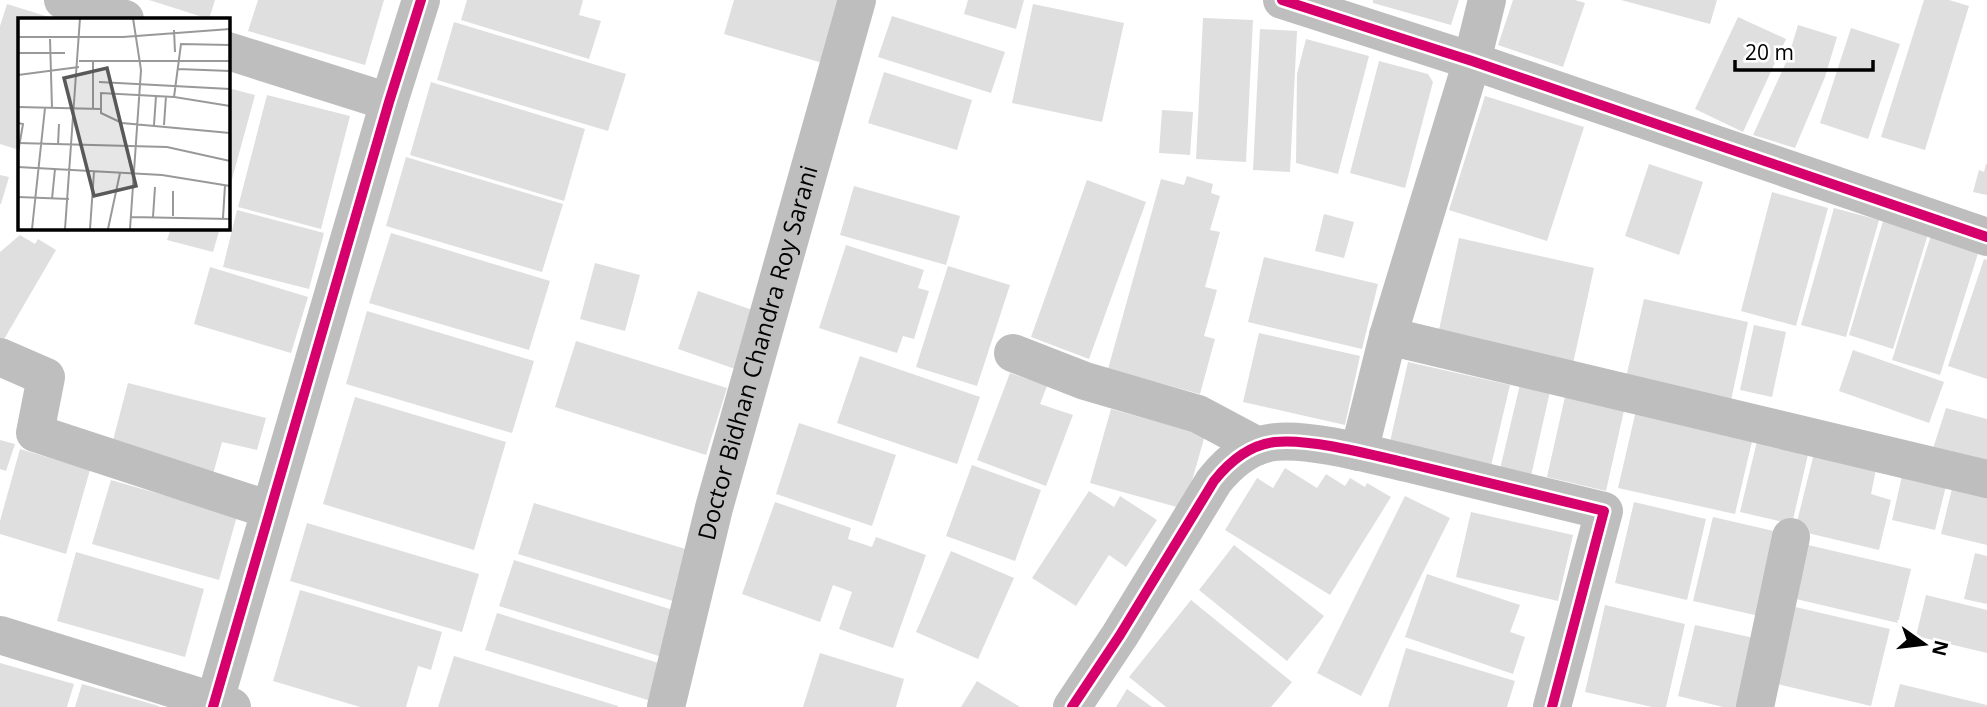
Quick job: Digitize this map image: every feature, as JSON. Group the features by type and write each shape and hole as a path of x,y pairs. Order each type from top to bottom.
{"street":[{"path":"63,0 122,18"},
{"path":"0,635 220,705 270,510 421,0"},
{"name":"Doctor Bidhan Chandra Roy Sarani","path":"666,707 715,509 857,0"},
{"path":"1282,0 1472,61 1987,237"},
{"path":"1359,452 1388,336 1472,61 1487,0"},
{"path":"229,51 389,102"},
{"path":"1388,336 1987,479"},
{"path":"1013,353 1085,382 1198,414 1258,446"},
{"path":"0,357 46,377 35,433 270,510"},
{"path":"1072,707 1120,635 1214,481 1227,465 1258,446 1291,441 1359,452 1604,511 1552,707"},
{"path":"1755,707 1791,537"}],"building":[{"path":"149,0 215,0 209,18"},
{"path":"258,0 384,0 365,65 248,31"},
{"path":"467,0 583,0 579,15 601,21 589,59 461,20"},
{"path":"734,0 845,0 826,64 724,34"},
{"path":"968,0 1024,0 1016,29 964,14"},
{"path":"1373,0 1459,0 1451,25 1373,3"},
{"path":"1513,0 1575,0 1585,3 1563,67 1498,45"},
{"path":"1621,0 1717,0 1710,24"},
{"path":"1924,0 1949,0 1969,6 1925,150 1881,137"},
{"path":"7,4 52,18 18,18 18,150 0,144 0,26"},
{"path":"1033,4 1124,23 1102,122 1012,103"},
{"path":"892,16 1005,52 991,93 878,57"},
{"path":"1738,17 1786,39 1743,132 1695,109"},
{"path":"1203,18 1253,20 1246,162 1196,159"},
{"path":"454,22 626,74 608,131 437,80"},
{"path":"1798,25 1837,37 1825,77 1795,148 1753,135 1788,58"},
{"path":"1851,28 1900,44 1868,139 1820,123"},
{"path":"1260,29 1297,31 1290,172 1253,170"},
{"path":"1306,39 1369,56 1338,174 1296,163 1297,74"},
{"path":"1379,61 1428,74 1433,82 1405,188 1350,173"},
{"path":"884,72 972,100 957,150 868,123"},
{"path":"431,82 585,129 564,201 410,155"},
{"path":"229,88 255,95 229,190"},
{"path":"267,95 350,116 321,229 238,207"},
{"path":"1485,96 1584,127 1547,241 1449,210"},
{"path":"1162,110 1193,112 1190,155 1159,153"},
{"path":"406,157 563,204 542,272 386,226"},
{"path":"1649,164 1703,182 1679,255 1625,236"},
{"path":"1986,164 1987,195 1973,192 1979,170 1984,172"},
{"path":"0,175 9,177 1,204 0,204"},
{"path":"1187,176 1213,184 1211,193 1220,196 1210,230 1220,232 1205,287 1217,290 1204,336 1215,339 1200,394 1108,369 1161,179 1184,185"},
{"path":"1087,180 1146,202 1089,359 1031,337"},
{"path":"854,186 960,216 946,265 840,235"},
{"path":"1772,192 1828,208 1796,326 1741,311"},
{"path":"1834,208 1879,220 1846,337 1801,325"},
{"path":"237,210 324,233 309,289 223,267"},
{"path":"1324,214 1354,222 1344,258 1315,251"},
{"path":"1883,221 1928,234 1893,349 1849,335"},
{"path":"171,229 220,229 213,252 167,240"},
{"path":"1932,232 1980,247 1940,375 1892,360"},
{"path":"391,233 550,281 529,350 369,303"},
{"path":"20,235 35,244 38,239 56,250 3,341 0,339 0,252"},
{"path":"1459,238 1594,268 1572,368 1437,339"},
{"path":"846,245 924,270 918,288 929,291 914,339 903,336 897,353 819,328"},
{"path":"1264,257 1378,284 1362,349 1248,322"},
{"path":"1984,259 1987,260 1987,379 1948,366"},
{"path":"595,263 640,275 625,331 580,319"},
{"path":"948,266 1010,285 977,386 916,367"},
{"path":"210,267 308,297 291,353 194,324"},
{"path":"698,291 761,313 741,371 678,349"},
{"path":"1644,299 1748,322 1730,405 1625,382"},
{"path":"367,311 534,361 512,433 346,384"},
{"path":"1754,325 1786,332 1772,397 1740,390"},
{"path":"1259,333 1360,356 1345,425 1243,402"},
{"path":"576,341 727,388 706,455 555,407"},
{"path":"1853,350 1944,382 1929,423 1839,391"},
{"path":"860,356 980,397 957,464 837,423"},
{"path":"1408,362 1510,385 1491,466 1390,442"},
{"path":"1010,373 1047,386 1040,404 1073,415 1046,486 977,460"},
{"path":"1521,380 1551,387 1531,476 1500,469"},
{"path":"128,383 266,418 257,450 222,442 213,474 111,448"},
{"path":"1566,392 1625,406 1606,491 1547,477"},
{"path":"355,397 506,442 474,550 323,504"},
{"path":"1637,406 1754,433 1735,514 1618,488"},
{"path":"1946,408 1987,419 1987,473 1930,458"},
{"path":"1111,409 1205,435 1184,509 1090,483"},
{"path":"799,423 896,455 872,526 776,494"},
{"path":"1759,433 1810,446 1792,524 1740,512"},
{"path":"0,440 15,444 6,471 0,469"},
{"path":"1816,445 1878,460 1871,494 1891,500 1879,550 1795,530"},
{"path":"20,449 90,470 66,554 0,534 0,521"},
{"path":"972,465 1041,490 1015,561 946,536"},
{"path":"1904,467 1948,478 1935,530 1892,520"},
{"path":"1285,468 1317,488 1326,474 1345,486 1350,478 1365,487 1367,483 1391,497 1330,595 1225,530 1257,478 1273,488"},
{"path":"1955,476 1987,484 1987,545 1941,534"},
{"path":"111,480 237,516 219,580 92,544"},
{"path":"1089,491 1114,507 1120,496 1157,520 1126,567 1109,555 1076,606 1032,578"},
{"path":"1405,496 1450,518 1361,696 1317,673"},
{"path":"775,502 851,528 848,539 872,547 876,537 926,555 893,648 839,629 852,592 833,585 820,622 742,594"},
{"path":"1634,502 1706,519 1687,600 1615,583"},
{"path":"534,503 692,551 676,602 518,554"},
{"path":"1471,512 1573,535 1558,601 1456,577"},
{"path":"1713,517 1778,532 1759,616 1693,601"},
{"path":"307,523 479,574 462,632 290,581"},
{"path":"1234,545 1324,616 1287,661 1199,590"},
{"path":"1808,545 1911,569 1898,623 1796,599"},
{"path":"951,551 1014,578 978,659 916,632"},
{"path":"76,552 204,589 185,657 57,621"},
{"path":"1975,553 1987,556 1987,604 1964,599"},
{"path":"514,560 673,610 659,656 499,606"},
{"path":"1427,574 1520,605 1510,632 1525,637 1513,674 1405,637"},
{"path":"300,590 442,632 431,670 418,666 406,707 360,707 273,681"},
{"path":"1926,595 1987,610 1987,653 1916,636"},
{"path":"1191,600 1292,682 1271,707 1166,707 1129,677"},
{"path":"1605,605 1685,624 1666,707 1652,707 1585,692"},
{"path":"1791,606 1890,629 1871,706 1773,683"},
{"path":"497,613 662,664 651,701 485,650"},
{"path":"1695,625 1754,638 1738,707 1723,707 1678,696"},
{"path":"1406,648 1515,681 1507,707 1388,707"},
{"path":"820,653 904,679 896,707 803,707"},
{"path":"454,656 618,706 618,707 438,707"},
{"path":"0,663 74,684 67,707 0,707"},
{"path":"977,681 1020,707 961,707"},
{"path":"82,684 159,706 159,707 75,707"},
{"path":"1900,684 1987,705 1987,707 1894,707"},
{"path":"1127,689 1152,707 1116,707"}],"cycle path":[{"path":"213,707 421,0"},
{"path":"1282,0 1472,61 1987,237"},
{"path":"1072,707 1120,635 1214,481 1248,450 1289,441 1359,452 1604,511 1552,707"}]}
